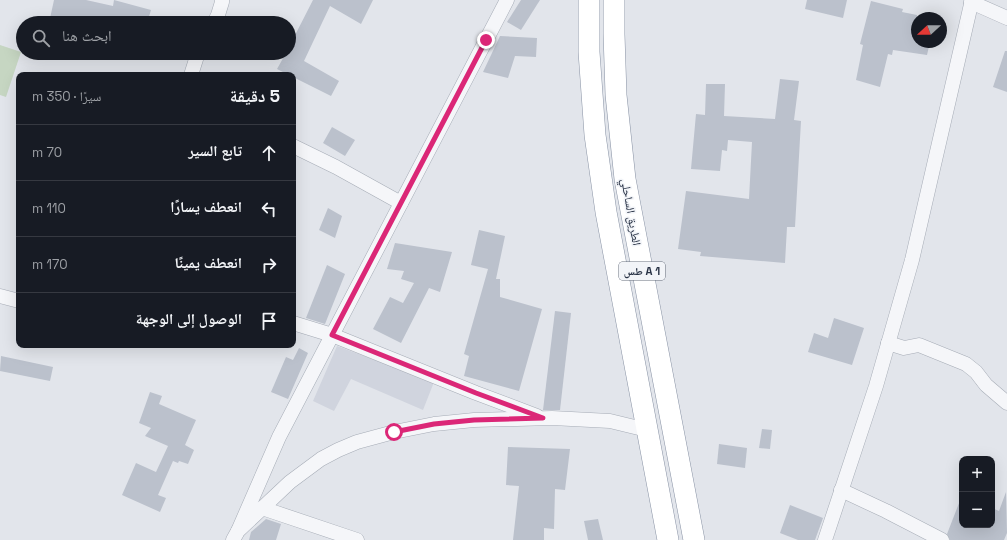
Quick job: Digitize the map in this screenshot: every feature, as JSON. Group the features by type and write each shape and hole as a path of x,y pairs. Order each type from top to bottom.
{"highway":[{"name":"الطريق الساحلي","path":"589,0 589,52 595,135 606,212 668,540"},
{"name":"الطريق الساحلي","path":"614,0 616,95 625,179 694,540"}],"street":[{"path":"218,16 222,0"},
{"path":"235,535 279,437 508,0"},
{"path":"825,540 876,386 912,260 972,1 1007,18"},
{"path":"192,72 196,60"},
{"path":"296,147 336,167 401,203"},
{"path":"0,296 16,300"},
{"path":"296,324 332,335 476,393 543,418"},
{"path":"888,344 904,348 919,345 966,364 976,372 986,385 1007,403"},
{"path":"235,535 290,482 321,459 357,442 394,432 434,424 474,420 543,418 610,421 647,430"},
{"path":"842,490 942,540"},
{"path":"262,508 357,540"}],"shaded area":[{"path":"337,346 434,382 423,410 351,379 334,411 313,401"}],"green space":[{"path":"0,45 16,50 16,60 18,60 6,97 0,95"}],"building":[{"path":"54,0 86,0 113,6 114,0 151,10 149,16 51,16"},
{"path":"313,0 373,0 361,24 330,6 304,61 339,81 331,96 296,78 296,72 283,72 277,69 282,60 296,60 296,33"},
{"path":"521,0 540,0 521,30 507,22"},
{"path":"807,0 847,0 843,18 805,9"},
{"path":"871,1 903,9 902,12 911,14 911,48 929,48 927,55 893,50 892,55 888,54 880,87 856,80 863,45 860,44"},
{"path":"500,36 537,38 536,57 515,56 508,78 483,72"},
{"path":"1005,51 1007,51 1007,92 993,87"},
{"path":"780,79 799,81 794,120 801,121 795,227 787,227 785,263 700,256 701,252 678,249 686,191 749,199 752,142 728,140 727,151 722,150 720,171 691,169 696,114 705,115 706,84 725,84 724,116 775,119"},
{"path":"332,127 355,140 345,156 323,143"},
{"path":"328,208 342,216 335,238 319,230"},
{"path":"479,230 505,236 496,279 500,279 500,297 542,309 519,391 464,376 469,356 464,354 488,269 471,265"},
{"path":"395,243 452,252 440,292 429,288 401,343 373,329 390,297 403,303 414,283 401,279 404,271 387,269"},
{"path":"327,265 345,274 325,324 306,318"},
{"path":"555,311 571,313 560,410 543,410"},
{"path":"834,318 864,328 852,365 808,352 814,333 828,338"},
{"path":"299,348 308,353 288,399 271,392 286,357 293,360"},
{"path":"1,356 53,367 50,381 0,371"},
{"path":"150,392 162,396 159,404 196,420 185,445 194,450 188,464 173,461 158,495 166,498 160,512 122,495 136,463 156,472 168,446 145,436 151,428 139,423"},
{"path":"762,429 772,430 770,449 759,448"},
{"path":"719,444 747,448 745,468 717,464"},
{"path":"508,447 570,449 565,490 555,489 554,529 544,528 544,540 513,540 519,486 506,485"},
{"path":"1006,492 1007,533 1004,540 950,540 947,534 959,503 959,528 995,528 995,509 999,511"},
{"path":"790,505 823,518 815,540 798,540 780,533"},
{"path":"266,519 281,524 276,540 249,540 251,532"},
{"path":"598,519 603,540 588,540 584,521"}],"route":[{"path":"394,432 434,424 474,420 543,418 476,393 332,335 486,40"}]}
